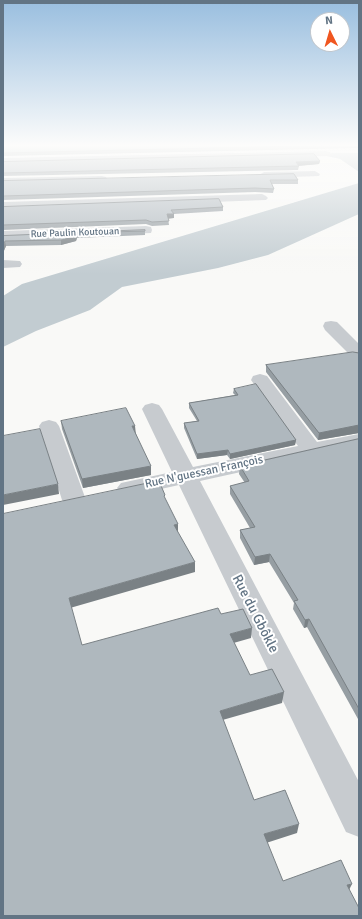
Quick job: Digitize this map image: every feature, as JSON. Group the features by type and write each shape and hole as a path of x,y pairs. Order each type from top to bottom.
{"street":[{"path":"3,206 262,198"},
{"name":"Rue Paulin Koutouan","path":"3,235 146,230"},
{"path":"331,326 359,354"},
{"path":"260,380 312,450"},
{"name":"Rue du Gbôkle","path":"152,409 359,819"},
{"path":"49,426 74,500"},
{"name":"Rue N'guessan François","path":"53,504 359,440"}],"shaded area":[{"path":"343,188 359,188 359,214 268,255 218,268 122,287 90,310 36,331 3,347 3,296 22,284"}],"building":[{"path":"3,188 274,188 274,189 255,188 3,196"},
{"path":"219,199 223,207 171,210 174,214 167,214 169,221 152,222 146,220 3,225 3,207"},
{"path":"145,230 76,233 75,237 61,240 5,241 3,247 3,236"},
{"path":"353,352 359,353 359,425 319,433 266,365"},
{"path":"256,384 296,440 230,454 228,450 197,454 184,423 199,421 189,403 238,395 234,389"},
{"path":"126,408 135,426 132,426 151,466 82,479 61,421"},
{"path":"40,429 58,484 3,495 3,436"},
{"path":"359,439 359,709 309,619 305,620 294,601 298,600 270,554 255,557 240,530 255,527 230,486 249,481 240,466"},
{"path":"159,481 165,495 164,496 178,524 174,525 195,562 69,598 82,645 218,608 221,614 243,609 252,628 230,634 250,675 272,669 284,692 220,711 254,800 285,790 299,824 264,834 283,881 341,860 352,884 347,885 359,908 359,916 3,916 3,514"}]}
